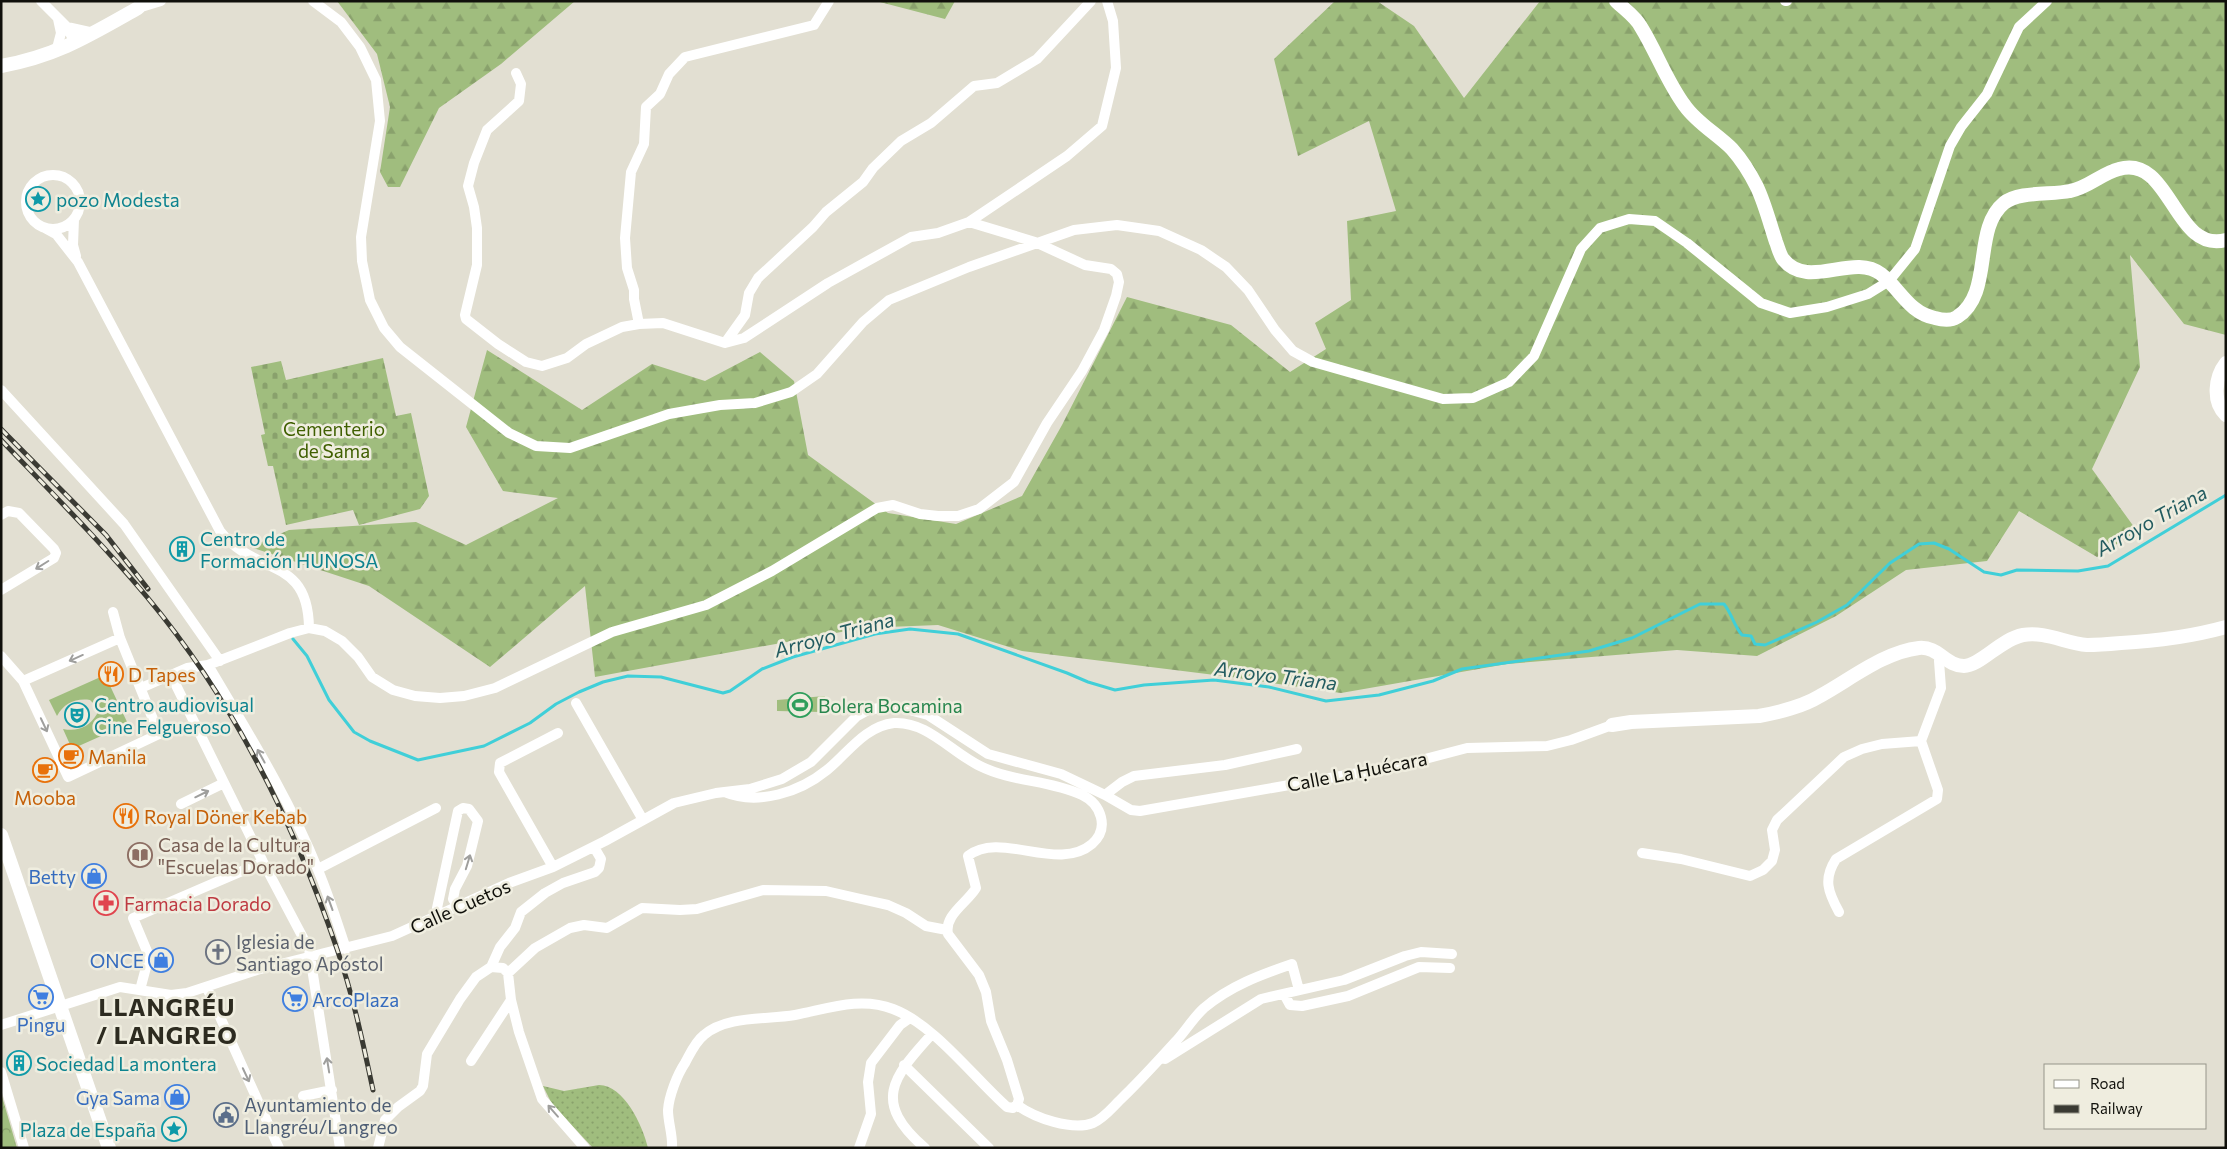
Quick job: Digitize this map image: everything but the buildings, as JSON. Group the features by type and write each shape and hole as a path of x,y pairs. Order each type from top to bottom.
{"street":[{"path":"41,1 67,27 75,43"},
{"path":"1,66 30,61 56,52 138,8 161,1"},
{"path":"313,1 341,22 360,47 376,80 380,102 380,120 361,237 362,261 370,300 384,328 400,347 509,433 536,446 570,448 669,414 720,405 755,403 791,392 817,374 863,322 889,300 915,288 1035,242 1074,230 1118,225 1159,231 1201,250 1226,267 1248,290 1275,330 1293,351 1314,362 1443,399 1473,398 1509,382 1534,356 1581,249 1600,228 1629,219 1655,220 1687,243 1761,303 1790,313 1827,307 1868,294 1889,281 1915,249 1950,146 1961,127 1987,94 2019,27 2048,1"},
{"path":"639,324 634,290 627,268 625,238 631,172 644,144 646,107 660,94 669,74 685,57 814,24 829,1"},
{"path":"725,343 745,315 748,293 758,278 806,234 826,212 863,182 880,161 901,141 931,122 974,86 998,83 1026,67 1036,59 1091,1"},
{"path":"516,73 521,84 519,101 487,130 468,186 474,208 477,265 465,310 466,319 498,344 526,362 542,366 567,358 586,344 622,327 639,324 663,323 725,343 744,338 828,283 911,237 938,233 969,222 1067,156 1102,126 1116,68 1113,21 1107,1"},
{"path":"1616,1 1640,25 1668,82 1687,108 1733,150 1738,157 1757,186 1782,259 1796,269 1813,273 1859,266 1871,267 1889,281 1912,308 1926,316 1944,320 1956,318 1966,308 1976,291 1990,220 2004,202 2026,195 2071,191 2118,169 2132,167 2146,171 2192,232 2206,240 2226,240"},
{"path":"56,52 62,34 57,15"},
{"path":"67,27 94,33"},
{"path":"78,262 73,245 74,219 79,209 80,199 77,189 70,181 61,176 50,175 40,178 32,184 27,194 26,204 29,214 36,223 56,234 78,262 220,531 229,543 242,553 289,575 298,584 306,600 309,628"},
{"path":"45,228 56,229 74,219"},
{"path":"141,688 187,668 208,665 290,633 309,628 325,631 342,641 358,657 372,677 392,690 414,696 440,698 464,696 495,688 612,632 706,605 772,571 877,508 893,505 920,514 938,516 958,516 979,509 1014,482 1046,423 1082,371 1104,330 1119,282 1116,274 1111,269 1085,265 1035,242 969,222"},
{"path":"2226,363 2221,369 2216,395 2219,406 2226,415"},
{"path":"1,390 124,524 220,661"},
{"path":"1,515 8,511 19,513 56,553 54,558 1,590"},
{"path":"1,656 24,681 68,777 159,734 120,638 113,612"},
{"path":"1612,726 1641,722 1759,716 1777,713 1818,697 1893,656 1920,648 1935,650 1957,665 1965,666 1979,660 2010,638 2025,634 2038,634 2086,645 2164,640 2194,636 2226,627"},
{"path":"24,681 120,638"},
{"path":"1839,912 1828,891 1829,870 1836,859 1937,799 1938,790 1921,741 1939,696 1941,680 1939,661 1942,655"},
{"path":"208,665 276,784 318,869 342,950"},
{"path":"171,675 263,862 309,949 340,1148"},
{"path":"576,703 643,820"},
{"name":"Calle La Ḥuécara","path":"553,867 674,803 724,792 750,789 782,779 811,762 857,716 868,710 879,708 902,708 928,715 988,754 1061,774 1105,794 1131,810 1153,809 1398,766 1467,748 1547,746 1612,726"},
{"path":"672,1148 668,1109 672,1094 682,1068 704,1034 728,1024 753,1018 795,1015 848,1004 864,1003 892,1008 920,1022 1007,1107 1013,1108 1017,1105 1019,1099 1007,1060 991,1021 986,992 978,975 947,930 950,918 970,898 976,888 968,856 976,850 990,847 1061,854 1079,850 1091,845 1099,836 1102,824 1101,814 1086,797 1072,790 995,772 980,766 918,726 908,724 893,723 879,726 816,778 780,794 738,798 724,792"},
{"path":"553,867 499,772 500,763 558,733"},
{"path":"1642,853 1681,859 1750,876 1763,870 1772,861 1775,850 1772,830 1777,820 1844,757 1882,744 1921,741"},
{"name":"Calle La Ḥuécara","path":"1105,794 1134,776 1225,765 1296,749"},
{"path":"181,804 224,784"},
{"path":"318,869 436,808"},
{"path":"440,914 436,908 458,811 463,808 468,809 478,821 467,866 455,889 453,899 458,906"},
{"path":"2,839 109,1148"},
{"path":"378,1148 385,1120 398,1107 420,1091 423,1086 427,1054 441,1028 476,977 491,967 500,947 514,928 521,912 545,893 563,882 595,872 600,868 601,858 594,847"},
{"path":"140,990 149,956 133,918 263,862"},
{"name":"Calle Cuetos","path":"1,1026 120,987 172,995 207,988 257,970 342,950 399,933 509,883 553,867"},
{"path":"508,974 535,948 570,928 584,925 607,928 642,908 697,909 763,890 826,891 888,905 906,913 926,926 947,930"},
{"path":"1155,1065 1261,999 1344,980 1404,956 1421,952 1452,954"},
{"path":"1017,1105 1033,1115 1051,1121 1072,1125 1093,1123 1105,1114 1155,1065 1203,1009 1230,989 1250,979 1292,964 1298,990"},
{"path":"491,967 503,968 508,974 511,1000 519,1032 542,1099 585,1148"},
{"path":"1284,994 1290,1005 1302,1006 1348,996 1419,967 1450,968"},
{"path":"207,988 279,1148"},
{"path":"471,1061 511,1000"},
{"path":"859,1148 871,1114 868,1082 871,1064 900,1025 910,1018"},
{"path":"925,1148 909,1134 895,1112 894,1084 904,1065 932,1034"},
{"path":"904,1065 989,1148"},
{"path":"1,1072 24,1148"},
{"path":"303,1096 332,1090"}],"green space":[{"path":"337,1 575,1 501,64 439,108 400,187 388,187 380,172 390,107 377,54"},
{"path":"876,1 955,1 945,19"},
{"path":"1335,1 1377,1 1414,26 1464,98 1540,1 2226,1 2226,335 2184,324 2130,255 2140,367 2092,469 2137,531 2097,557 2019,511 1987,561 1906,570 1836,616 1757,656 1677,650 1507,664 1341,693 1231,677 1022,651 938,625 863,628 595,677 585,586 490,667 369,586 250,547 289,530 416,522 466,545 558,498 503,491 466,427 487,350 582,410 652,364 705,381 760,352 794,381 808,455 888,513 956,524 1022,496 1062,425 1127,297 1231,325 1290,372 1326,349 1315,323 1351,300 1347,221 1396,211 1369,121 1298,156 1274,59"},
{"name":"Cementerio de Sama","path":"383,358 396,416 411,413 429,496 420,509 359,525 353,510 286,525 273,466 268,466 261,435 265,434 251,367 281,361 286,380"},
{"path":"105,675 128,724 72,749 63,729 74,730 83,728 97,714 96,706 90,700 71,702 57,716 49,700"},
{"name":"Bolera Bocamina","path":"825,696 821,712 777,711 777,700"},
{"path":"599,1085 608,1087 616,1092 631,1108 642,1129 648,1148 593,1148 552,1104 543,1086 564,1091"},
{"path":"1,1093 17,1148 1,1148"}],"waterway":[{"name":"Arroyo Triana","path":"293,639 307,656 329,700 354,732 370,741 418,760 484,746 530,723 556,704 603,682 628,676 661,677 723,693 730,691 762,669 793,657 875,634 910,629 958,634 1088,682 1115,690 1144,685 1214,680 1269,687 1326,701 1379,695 1433,681 1462,669 1589,651 1632,638 1700,604 1724,604 1742,635 1751,636 1755,644 1765,645 1817,622 1847,605 1890,563 1919,544 1934,543 1949,549 1984,572 2001,575 2017,570 2078,571 2108,566 2226,495"}],"railway":[{"path":"1,429 106,535 148,589"},
{"path":"1,440 94,537 147,597 178,637 234,720 281,809 320,902 348,984 373,1090"}],"place":[{"name":"pozo Modesta","path":"38,199"},
{"name":"Centro de Formación HUNOSA","path":"182,549"},
{"name":"D Tapes","path":"111,674"},
{"name":"Bolera Bocamina","path":"800,705"},
{"name":"Centro audiovisual Cine Felgueroso","path":"77,715"},
{"name":"Manila","path":"71,756"},
{"name":"Mooba","path":"45,770"},
{"name":"Royal Döner Kebab","path":"126,816"},
{"name":"Casa de la Cultura \"Escuelas Dorado\"","path":"140,855"},
{"name":"Betty","path":"94,876"},
{"name":"Farmacia Dorado","path":"106,903"},
{"name":"Iglesia de Santiago Apóstol","path":"218,952"},
{"name":"ONCE","path":"161,960"},
{"name":"Pingu","path":"41,997"},
{"name":"ArcoPlaza","path":"295,999"},
{"name":"Sociedad La montera","path":"19,1063"},
{"name":"Gya Sama","path":"177,1097"},
{"name":"Ayuntamiento de Llangréu/Langreo","path":"226,1115"},
{"name":"Plaza de España","path":"174,1129"}],"district":[{"name":"LLANGRÉU / LANGREO","path":"167,1020"}]}
